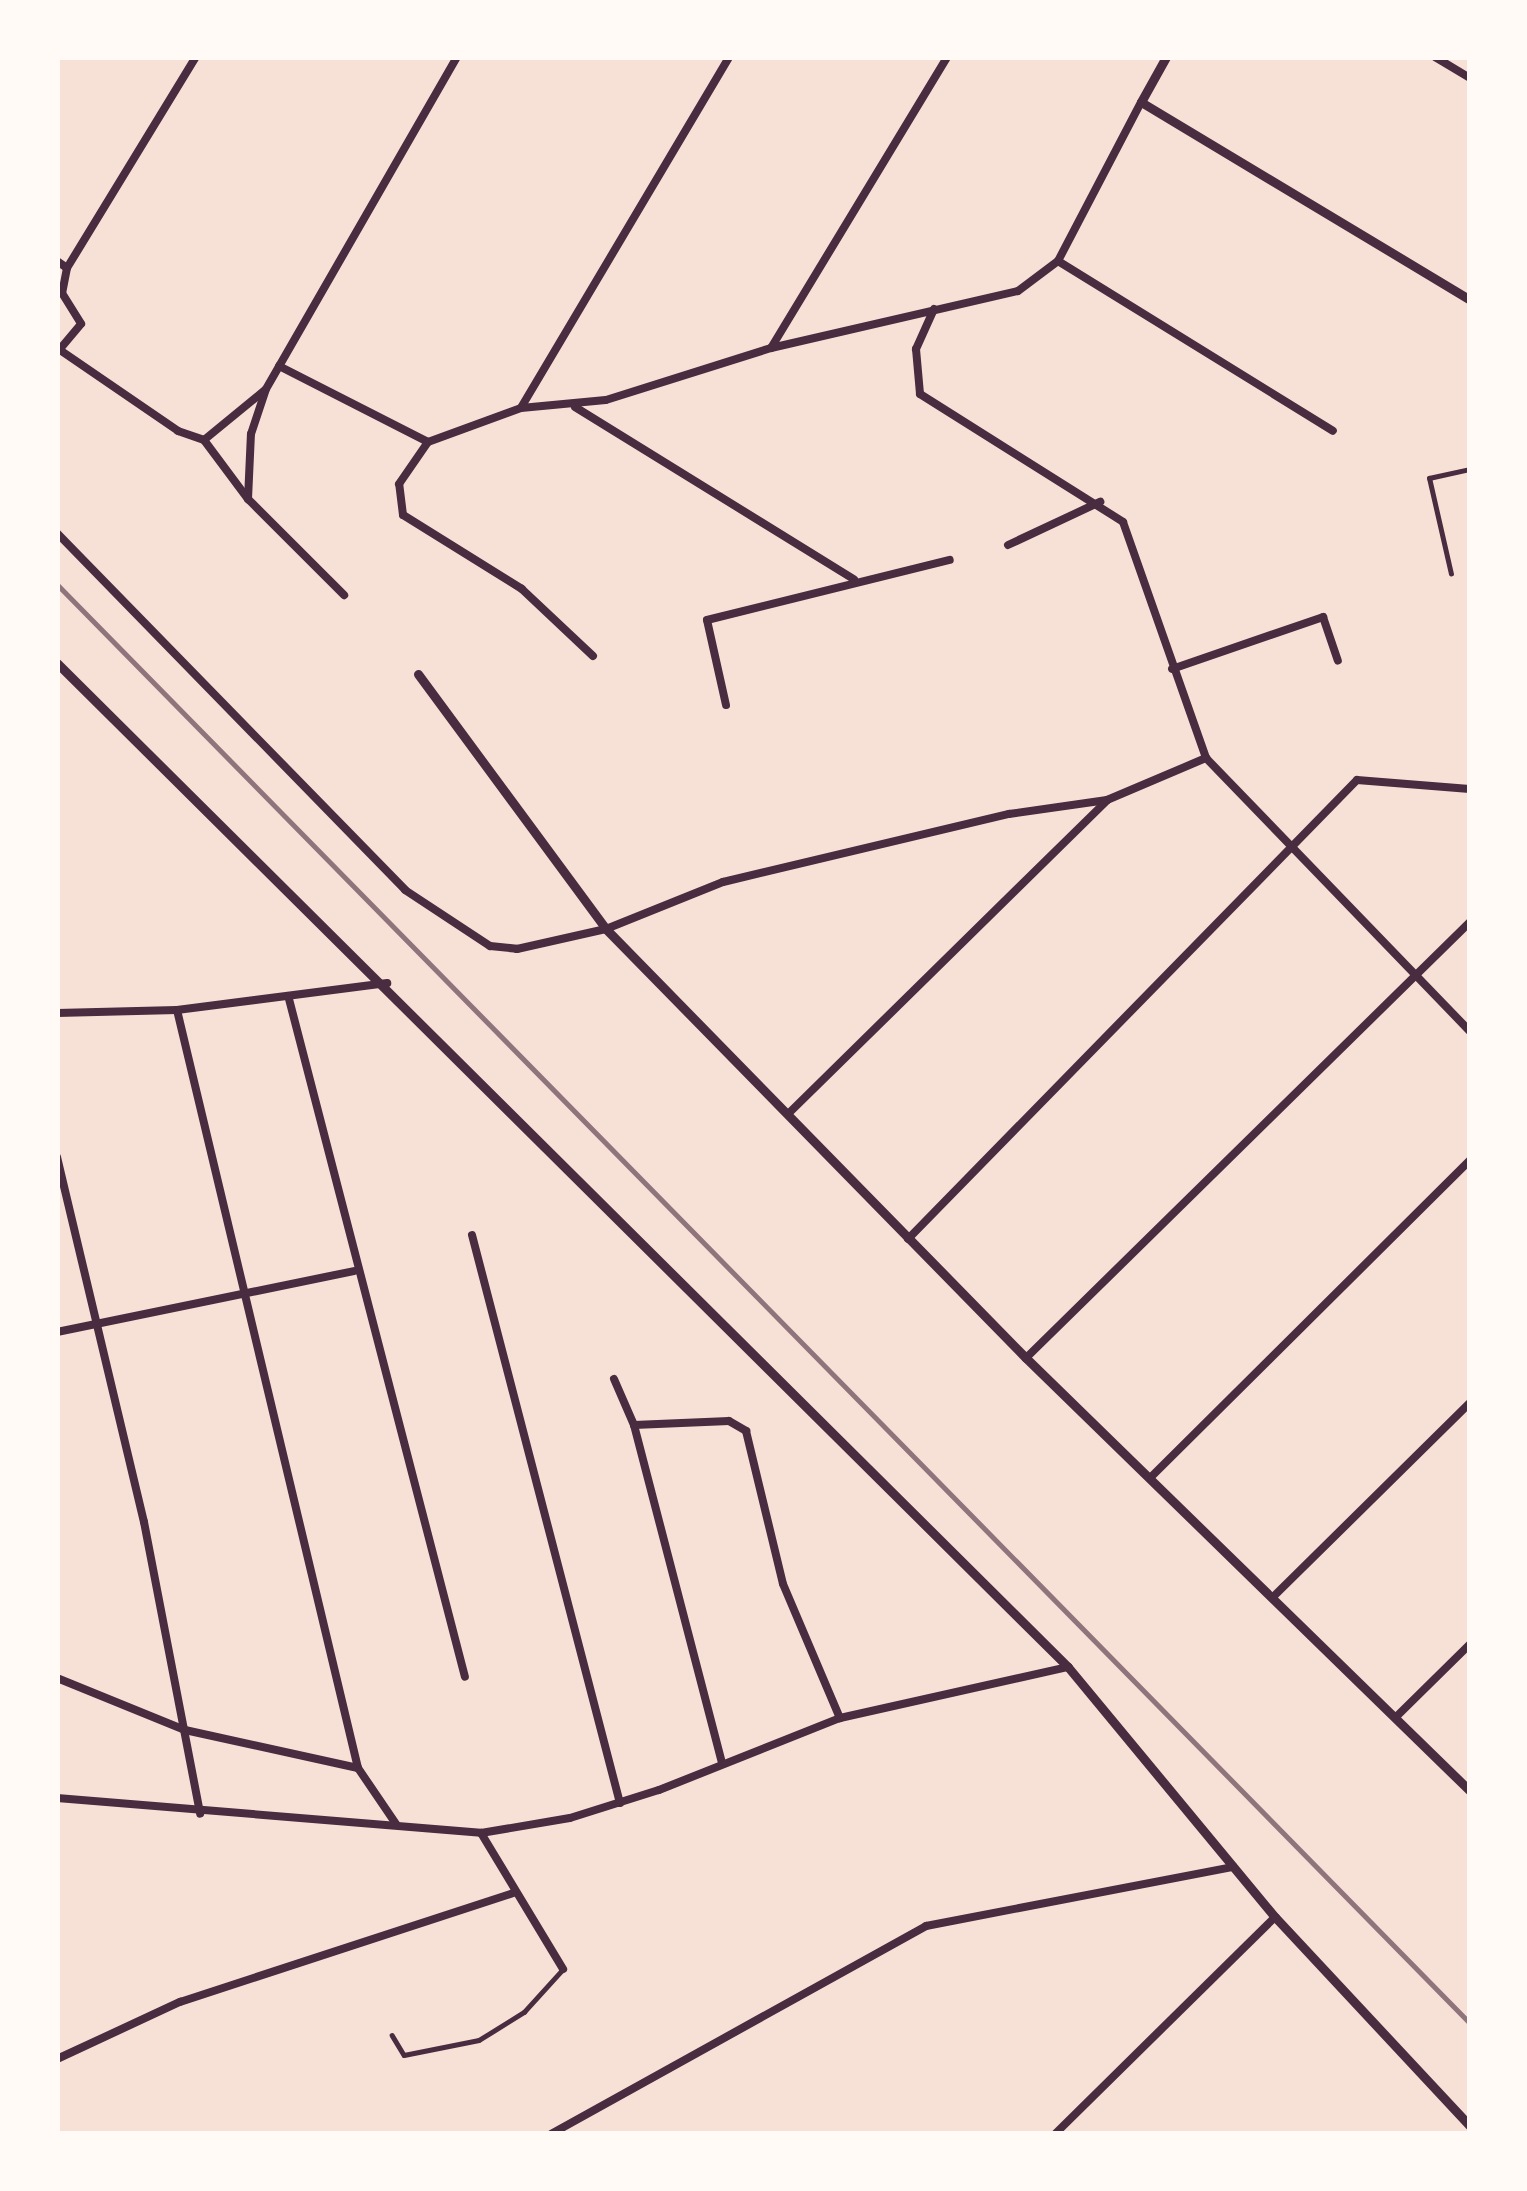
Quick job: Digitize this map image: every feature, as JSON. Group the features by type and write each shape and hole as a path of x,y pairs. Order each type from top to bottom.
{"street":[{"path":"196,57 67,268 62,293 81,324 58,349 178,431 204,440 248,499 344,595"},
{"path":"248,499 251,434 266,389 457,57"},
{"path":"521,408 729,57"},
{"path":"770,348 947,57"},
{"path":"593,656 538,601 403,515 399,484 428,442 521,408 573,406 770,348 1018,291 1058,260 1166,57"},
{"path":"1435,57 1470,78"},
{"path":"1141,102 1470,299"},
{"path":"1058,260 1333,431"},
{"path":"57,261 67,268"},
{"path":"935,308 916,349 920,394 937,412 1100,502 1138,549 1172,669 1206,758 1470,1030"},
{"path":"279,366 428,442"},
{"path":"204,440 266,389"},
{"path":"573,406 855,580"},
{"path":"1008,545 1100,502"},
{"path":"57,533 390,874 464,935 517,949 606,928 723,882 1009,814 1107,800 1206,758"},
{"path":"726,705 707,620 950,560"},
{"path":"1172,669 1323,617 1338,661"},
{"path":"57,664 387,983 1068,1667 1275,1916 1468,2125 1456,2134"},
{"path":"418,674 606,928 1026,1358 1470,1791"},
{"path":"908,1239 1358,780 1470,789"},
{"path":"788,1114 1107,800"},
{"path":"1026,1358 1470,922"},
{"path":"57,1013 177,1010 387,983"},
{"path":"289,998 354,1271 465,1677"},
{"path":"177,1010 242,1298 358,1768 396,1824"},
{"path":"57,1157 99,1322 200,1814"},
{"path":"1150,1478 1470,1160"},
{"path":"472,1235 620,1803"},
{"path":"57,1332 242,1298 354,1271"},
{"path":"614,1379 634,1426 723,1764"},
{"path":"1273,1597 1470,1403"},
{"path":"634,1426 730,1420 746,1431 783,1584 840,1718"},
{"path":"1396,1717 1470,1644"},
{"path":"57,1798 200,1814 481,1833 620,1803 840,1718 1068,1667"},
{"path":"57,1678 185,1730 358,1768"},
{"path":"481,1833 512,1893 563,1969"},
{"path":"551,2134 926,1926 1233,1867"},
{"path":"57,2060 180,2002 512,1893"},
{"path":"1055,2134 1275,1916"}],"lane":[{"path":"1451,574 1429,478 1470,469"},
{"path":"392,2035 404,2056 478,2040 524,2012 563,1969"}],"railway":[{"path":"57,584 1470,2023"}]}
